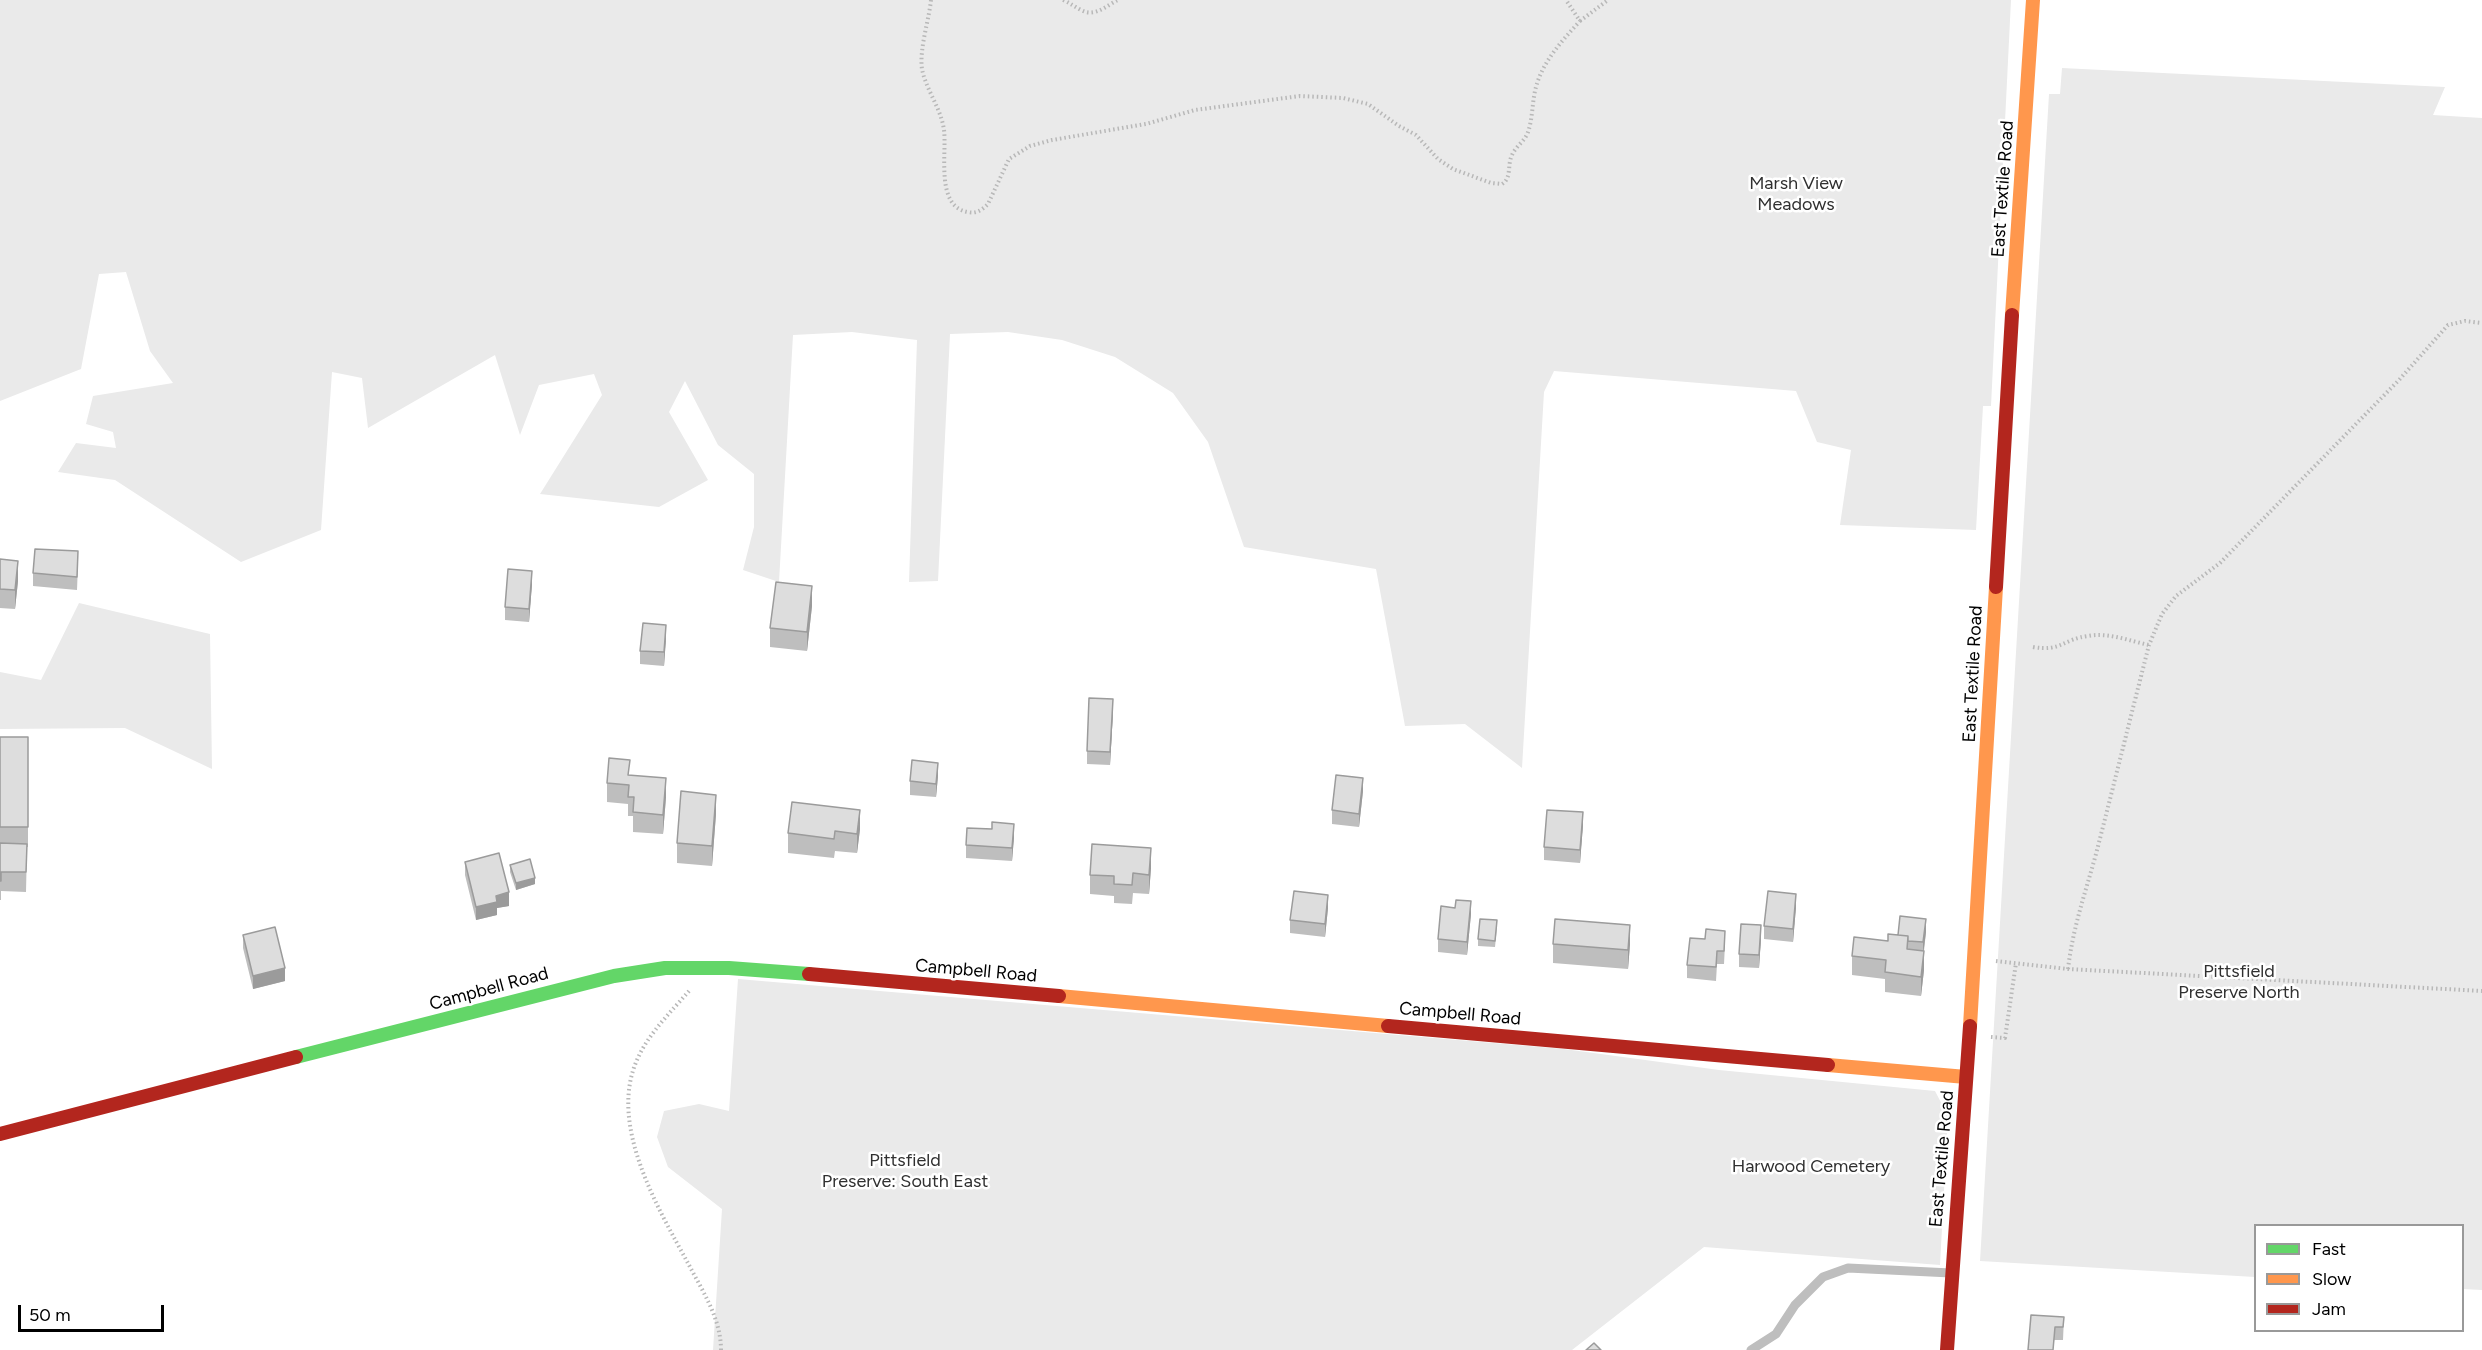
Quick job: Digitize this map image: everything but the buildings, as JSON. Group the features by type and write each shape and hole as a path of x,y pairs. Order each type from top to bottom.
{"street":[{"name":"East Textile Road","path":"1947,1350 1975,958 2013,294 2033,0"},
{"name":"Campbell Road","path":"0,1134 573,986 665,968 709,967 832,976 1966,1077"}],"lane":[{"path":"1751,1350 1776,1334 1795,1305 1823,1277 1848,1268 1951,1273"}],"path":[{"path":"931,0 922,70 944,129 946,190 951,202 966,212 983,210 1009,159 1030,146 1146,124 1195,110 1300,96 1343,98 1368,104 1416,135 1438,159 1453,169 1491,183 1502,184 1508,178 1512,153 1529,129 1536,87 1541,72 1580,21 1608,0"},
{"path":"1063,0 1086,13 1092,13 1118,0"},
{"path":"1566,0 1580,21"},
{"path":"2068,969 2078,910 2096,854 2149,645 2162,614 2176,596 2220,563 2399,380 2448,325 2466,321 2482,323"},
{"path":"2033,647 2053,650 2070,640 2089,635 2112,636 2149,645"},
{"path":"1975,958 2068,969 2482,991"},
{"path":"1990,1037 2005,1038 2016,963"},
{"path":"709,967 644,1047 632,1073 628,1107 629,1132 635,1153 650,1188 711,1308 721,1350"}],"green space":[{"name":"Marsh View Meadows","path":"0,0 2011,0 1991,406 1983,406 1976,530 1840,525 1851,450 1817,442 1796,391 1554,371 1544,392 1522,768 1465,724 1405,726 1376,569 1244,547 1208,442 1173,393 1115,357 1062,340 1008,332 950,334 938,581 909,582 917,340 852,332 793,335 779,582 743,570 754,527 754,474 718,445 685,381 669,412 708,480 659,507 540,494 602,395 594,374 539,385 520,435 495,355 368,428 362,378 332,372 321,530 241,562 115,480 58,472 76,443 116,448 113,432 86,424 93,396 173,383 150,351 126,272 99,274 81,369 0,401"},
{"name":"Pittsfield Preserve North","path":"2062,68 2445,87 2433,115 2482,118 2482,1290 2464,1289 2464,1224 2254,1224 2254,1277 1980,1261 2049,94 2060,94"},
{"path":"79,603 210,634 212,769 125,728 0,729 0,672 41,680"},
{"name":"Pittsfield Preserve: South East","path":"738,979 1564,1049 1719,1070 1935,1091 1948,1116 1940,1265 1704,1247 1572,1350 713,1350 722,1209 668,1167 657,1137 664,1111 699,1104 729,1111"}],"traffic: fast":[{"path":"296,1057 614,976 665,968 729,968 809,974"}],"traffic: slow":[{"path":"2012,315 2033,0"},
{"path":"1970,1026 1996,587"},
{"path":"1059,996 1388,1026"},
{"path":"1828,1065 1966,1077"}],"traffic: jam":[{"path":"1996,587 2012,315"},
{"path":"809,974 1059,996"},
{"path":"1388,1026 1828,1065"},
{"path":"1947,1350 1970,1026"},
{"path":"0,1134 296,1057"}],"park label":[{"name":"Harwood Cemetery","path":"1811,1167"}]}
